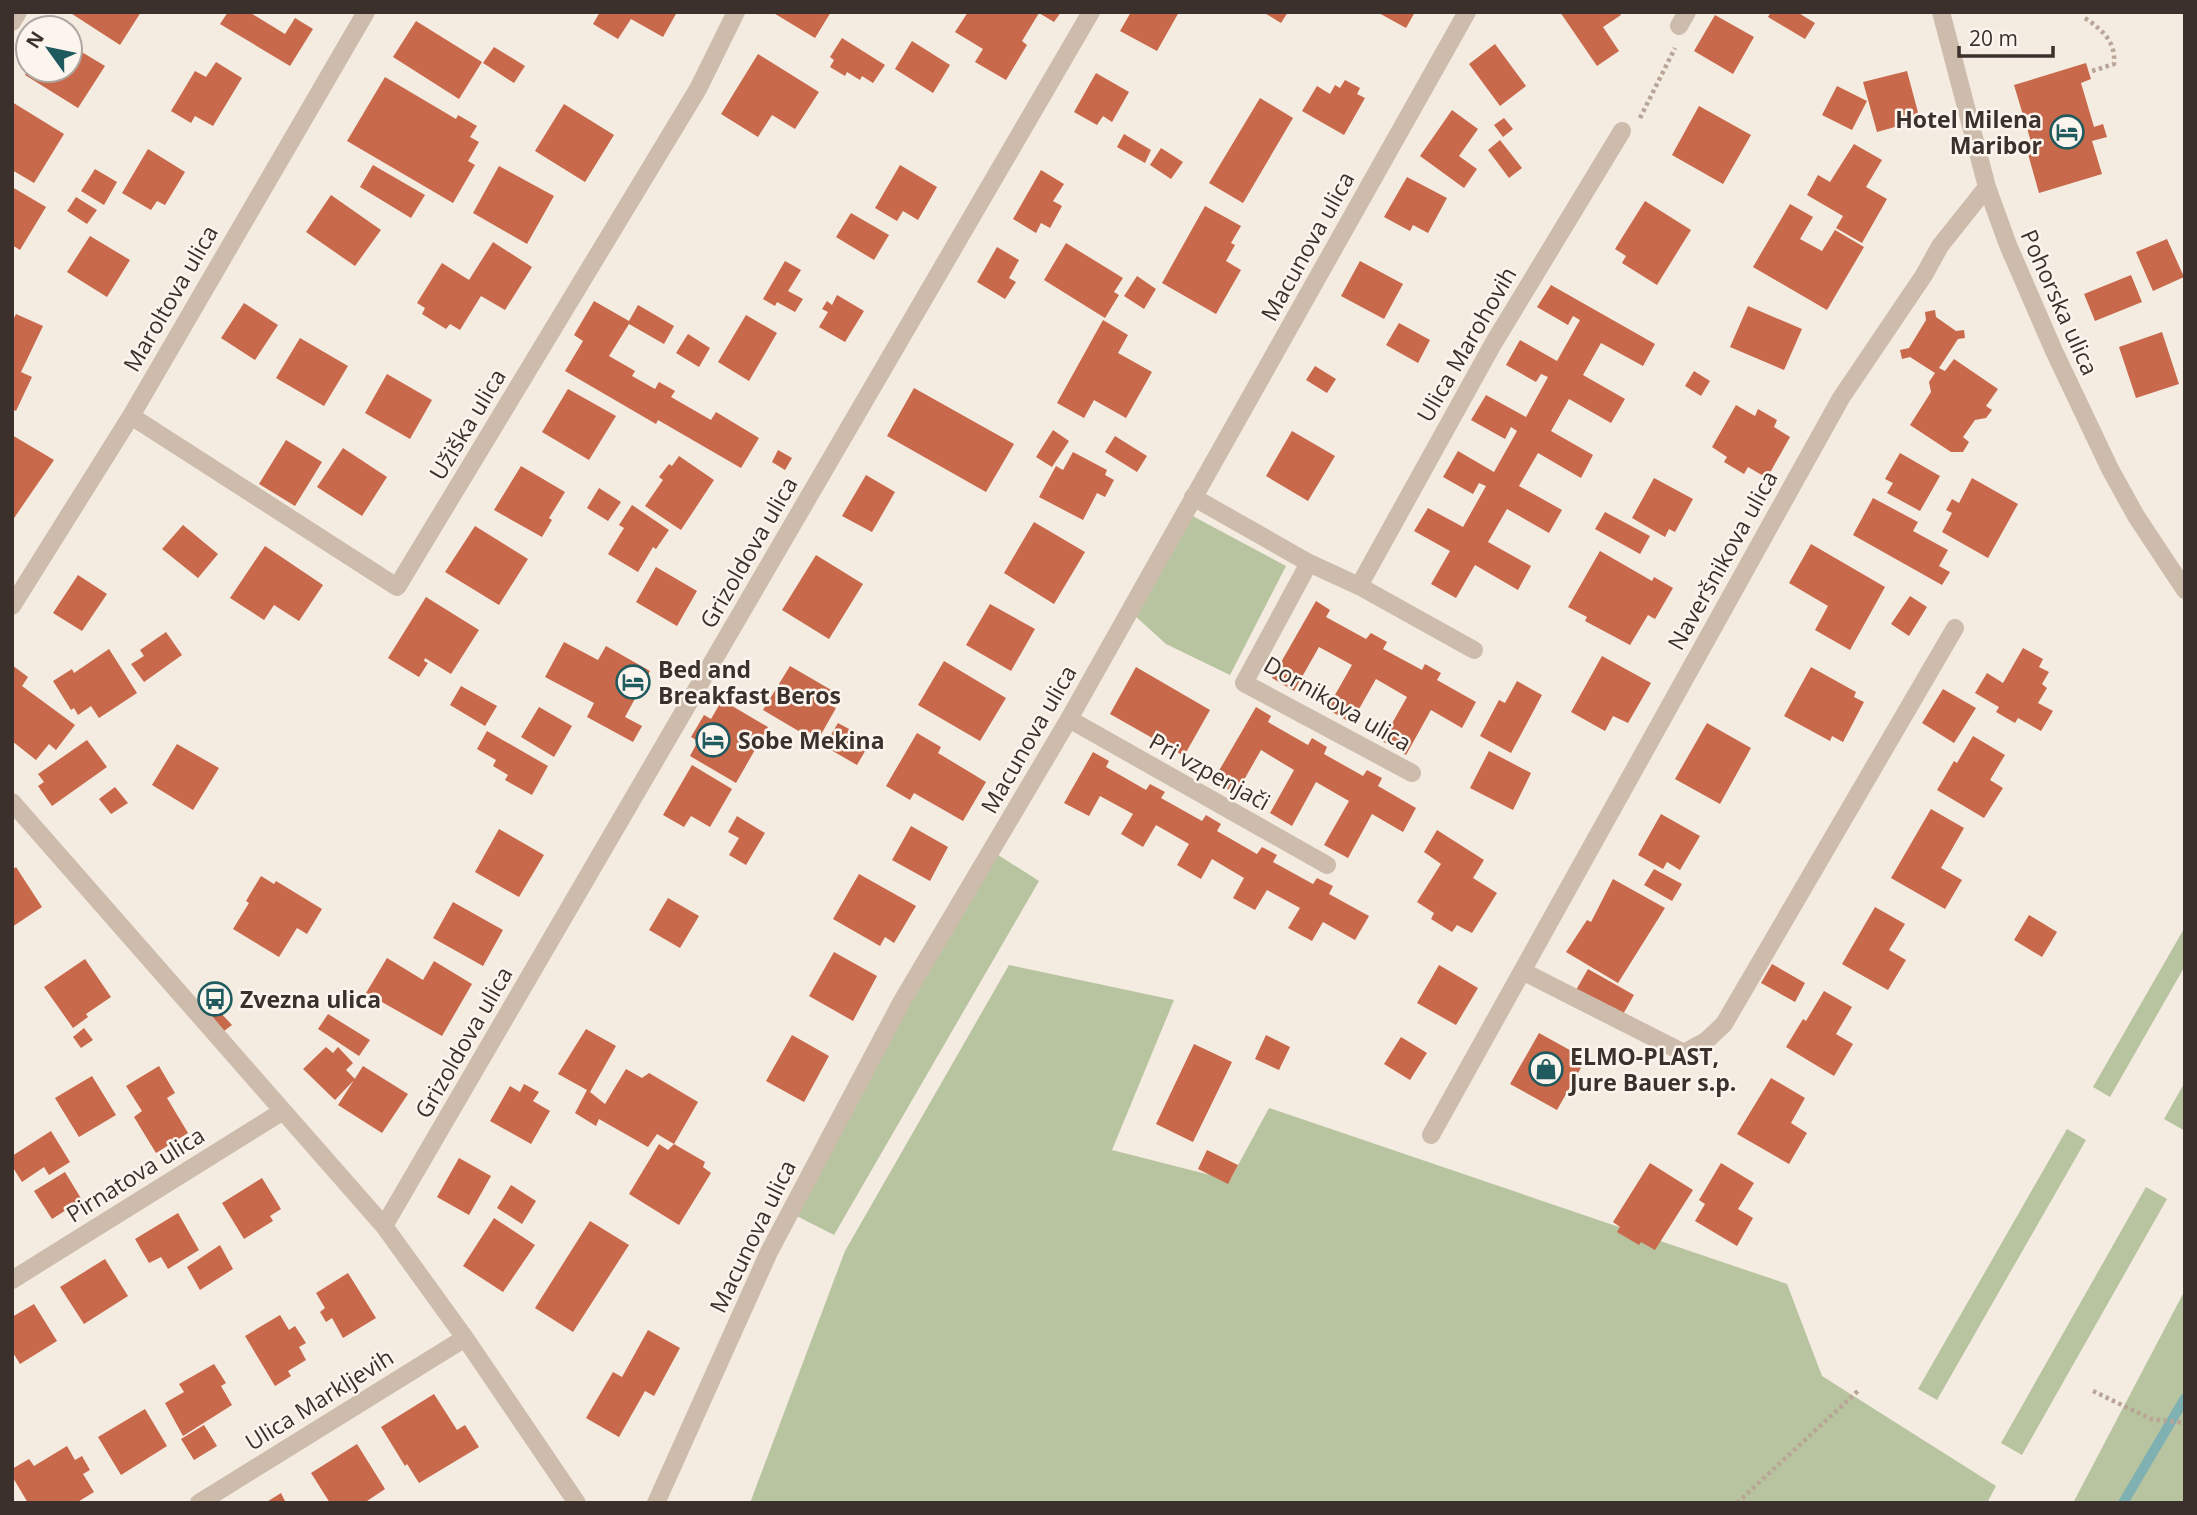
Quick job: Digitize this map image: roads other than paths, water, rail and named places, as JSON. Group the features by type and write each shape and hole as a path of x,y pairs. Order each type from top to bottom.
{"street":[{"path":"12,22 18,12"},
{"name":"Maroltova ulica","path":"12,606 131,416 366,12"},
{"name":"Užiška ulica","path":"131,416 397,587 698,89 736,12"},
{"name":"Grizoldova ulica","path":"384,1226 1091,12"},
{"name":"Macunova ulica","path":"656,1503 769,1252 902,1001 1069,719 1466,12"},
{"name":"Pohorska ulica","path":"1941,12 1987,187 2002,231 2054,351 2110,469 2136,516 2185,590"},
{"name":"Ulica Marohovih","path":"1359,586 1493,344 1622,131"},
{"name":"Naveršnikova ulica","path":"1432,1135 1841,398 1924,275 1940,246 1987,187"},
{"path":"1193,497 1309,563 1359,586 1474,650"},
{"name":"Dornikova ulica","path":"1309,563 1244,683 1412,773"},
{"path":"1522,971 1684,1053 1706,1041 1724,1024 1955,628"},
{"name":"Pri vzpenjači","path":"1069,719 1327,865"},
{"path":"12,802 384,1226 465,1338 576,1503"},
{"name":"Pirnatova ulica","path":"12,1280 283,1111"},
{"name":"Ulica Markljevih","path":"199,1503 465,1338"}],"waterway":[{"path":"2123,1503 2185,1398"}],"place":[{"name":"Hotel Milena Maribor","path":"2067,132"},
{"name":"Bed and Breakfast Beros","path":"633,682"},
{"name":"Sobe Mekina","path":"713,740"},
{"name":"Zvezna ulica","path":"215,999"},
{"name":"ELMO-PLAST, Jure Bauer s.p.","path":"1546,1069"}]}
